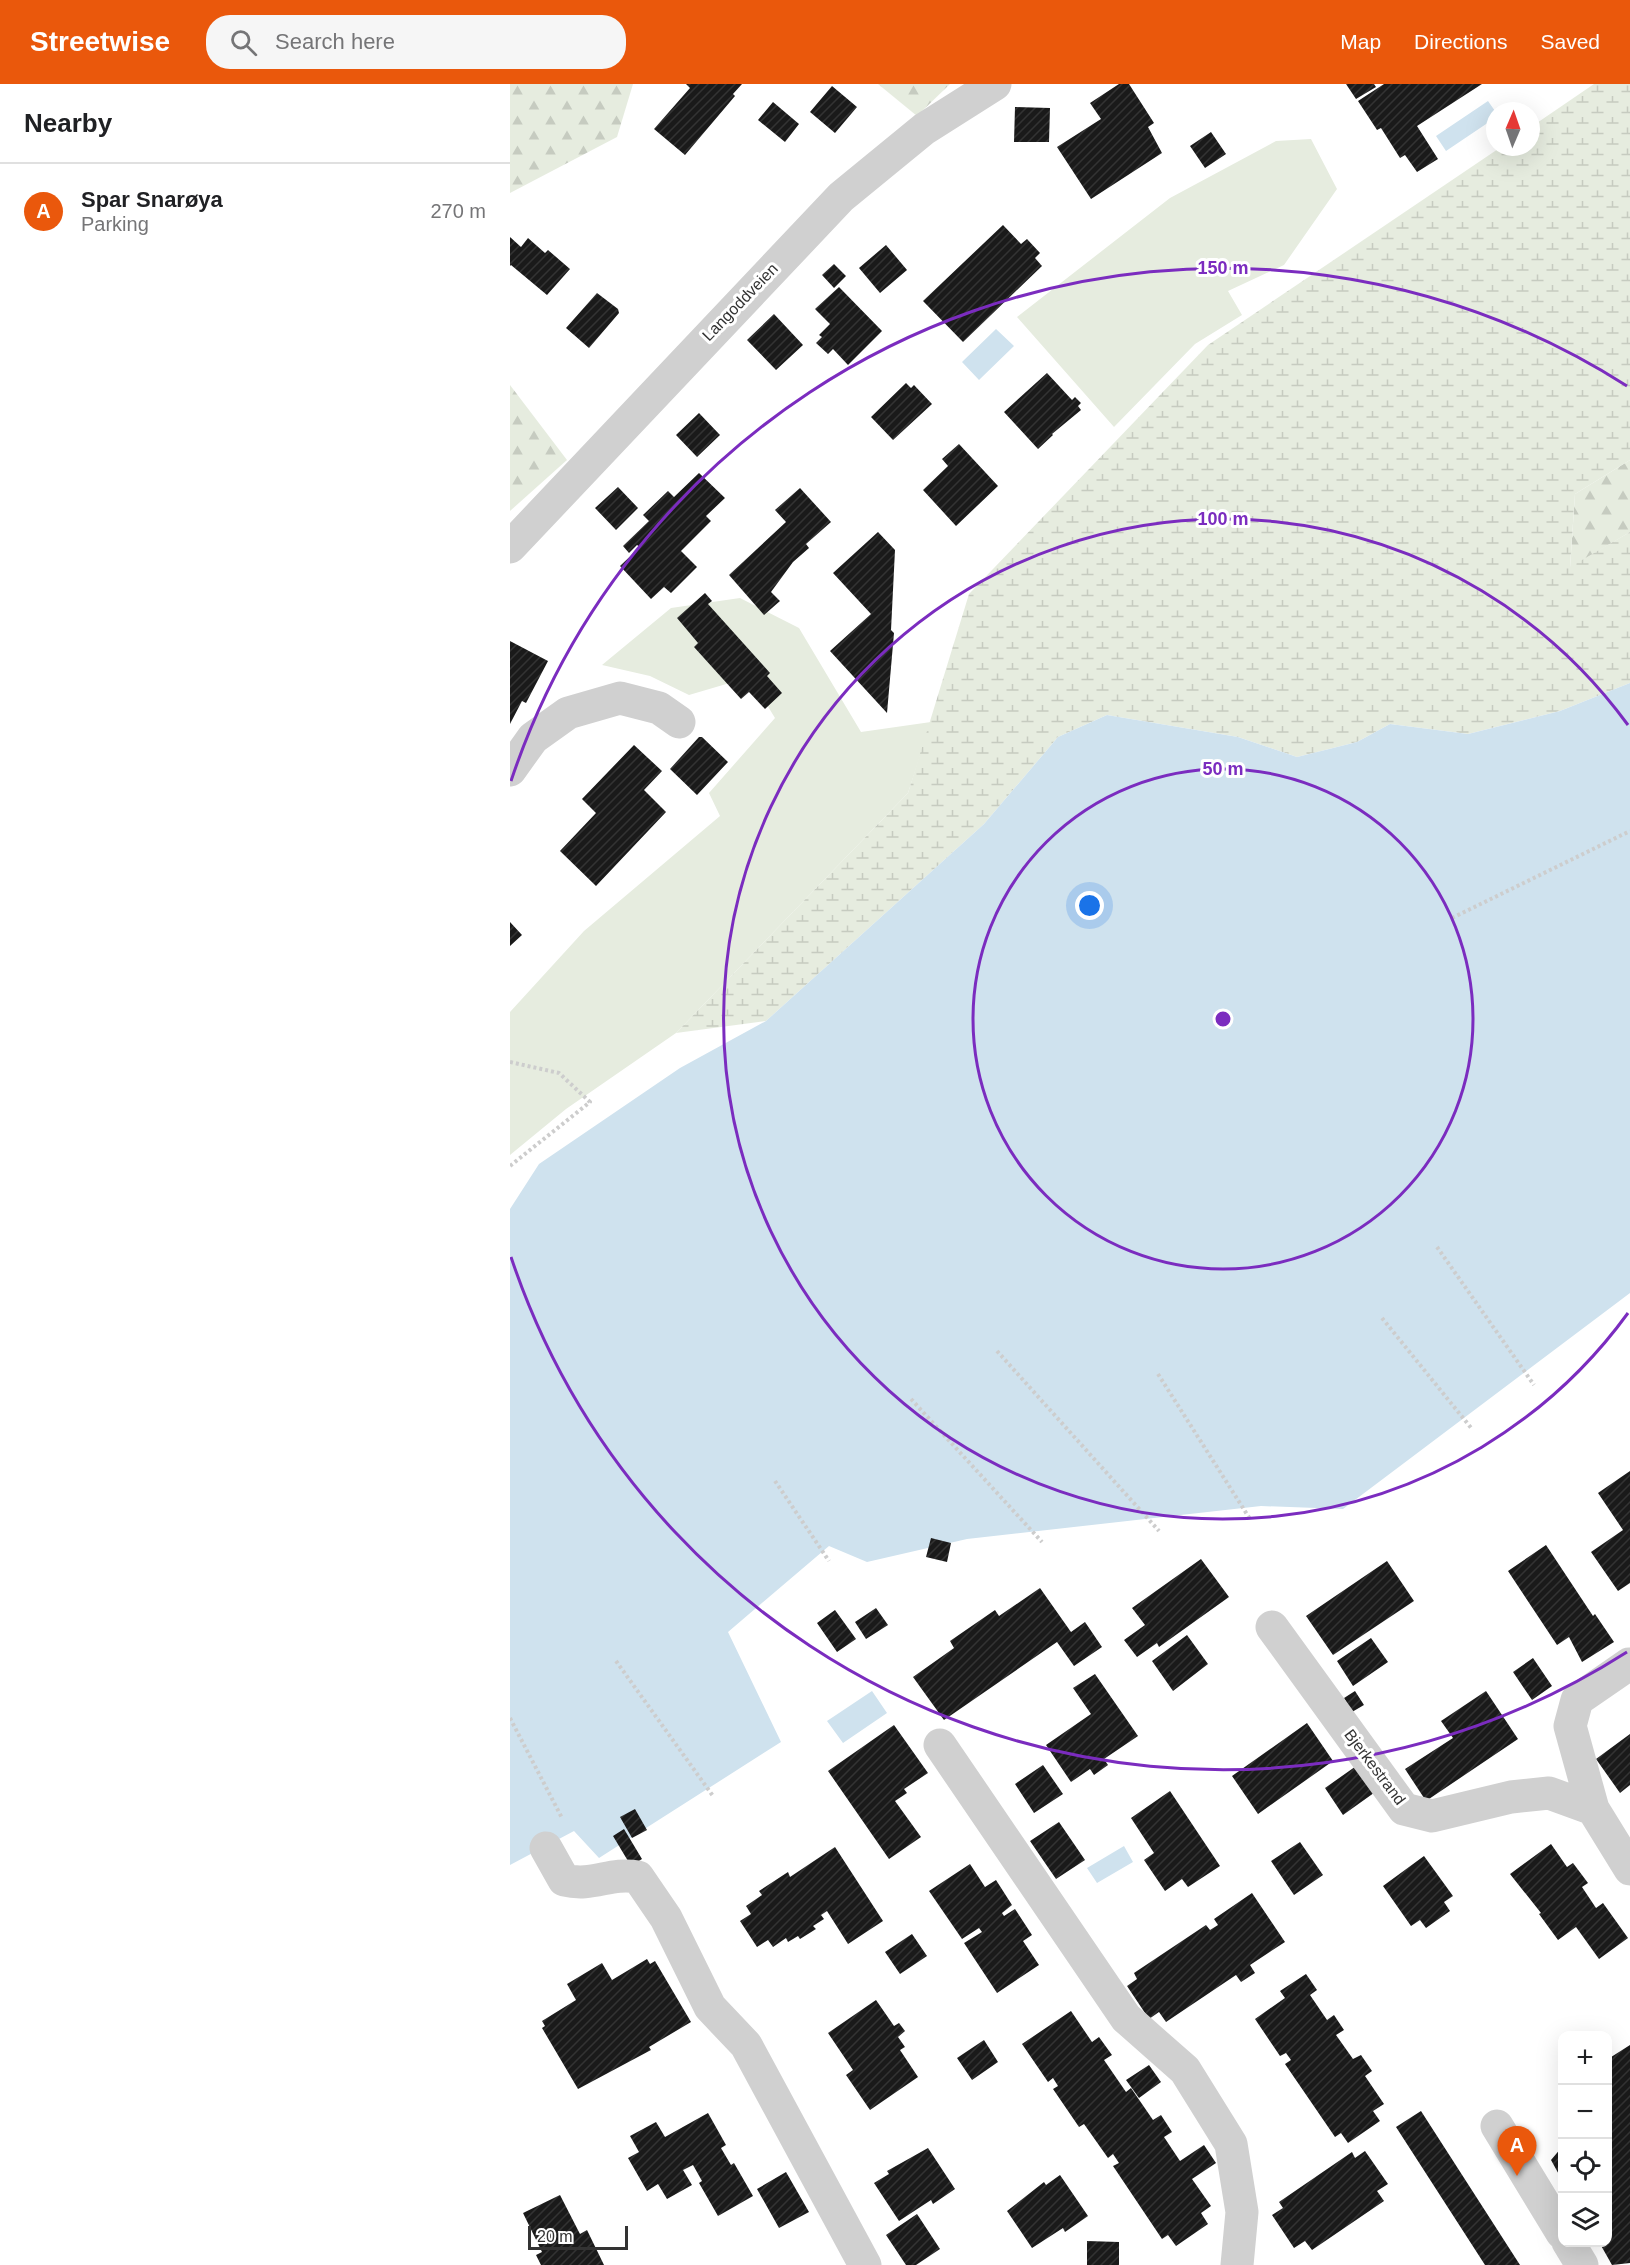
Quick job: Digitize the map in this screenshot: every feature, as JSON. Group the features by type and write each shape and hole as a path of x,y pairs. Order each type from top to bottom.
{"street":[{"name":"Langoddveien","path":"510,547 841,197 924,129 995,84"},
{"path":"510,770 532,738 568,713 620,698 659,708 679,722"},
{"name":"Bjerkestrand","path":"1272,1627 1404,1809 1432,1816 1511,1797 1549,1793 1593,1809"},
{"path":"1629,1664 1576,1700 1570,1726 1593,1809 1630,1869"},
{"path":"940,1745 1126,2018 1185,2070 1231,2144 1242,2212 1237,2265"},
{"path":"546,1848 564,1880 582,1884 621,1874 639,1877 666,1918 710,2007 746,2045 865,2265"},
{"path":"1497,2126 1558,2226"},
{"path":"1571,2247 1582,2265"}],"path":[{"path":"1452,918 1630,831"},
{"path":"510,1062 559,1073 590,1102 510,1166"},
{"path":"1437,1247 1534,1385"},
{"path":"1382,1318 1472,1429"},
{"path":"997,1351 1160,1531"},
{"path":"1158,1374 1250,1519"},
{"path":"911,1399 1042,1542"},
{"path":"775,1481 829,1561"},
{"path":"616,1661 713,1796"},
{"path":"510,1718 563,1820"}],"green space":[{"path":"510,84 633,84 617,137 510,193"},
{"path":"878,84 950,84 917,116"},
{"path":"1594,84 1630,84 1630,460 1575,494 1570,567 1630,532 1630,683 1560,711 1468,734 1390,724 1357,742 1297,757 1238,737 1107,715 1058,737 984,824 766,1021 676,1033 908,793 969,594 1208,345 1488,156 1540,156 1540,121"},
{"path":"1311,139 1337,189 1284,265 1228,291 1242,315 1195,344 1114,427 1017,317 1170,198 1276,141"},
{"path":"510,385 567,460 510,511"},
{"path":"1630,460 1630,532 1570,568 1575,494"},
{"path":"740,598 799,628 861,732 931,722 908,793 676,1033 566,1109 510,1155 510,1012 584,931 720,816 709,793 775,718 750,677 689,695 650,676 602,665 671,608"}],"water":[{"path":"1486,102 1486,124 1446,151 1436,136"},
{"path":"996,329 1014,346 979,380 962,362"},
{"path":"1630,683 1630,1293 1343,1509 1261,1506 967,1539 867,1562 829,1546 728,1632 781,1742 599,1858 574,1831 510,1865 510,1209 539,1164 680,1068 766,1021 984,824 1058,737 1107,715 1238,737 1297,757 1357,742 1390,724 1468,734 1560,711"},
{"path":"872,1691 887,1713 843,1743 827,1721"},
{"path":"1124,1846 1133,1862 1097,1883 1087,1868"}],"building":[{"path":"686,84 742,84 733,94 735,96 685,155 654,129 690,88"},
{"path":"1119,84 1129,84 1154,123 1148,127 1162,153 1091,199 1057,147 1101,119 1090,103"},
{"path":"1346,84 1374,84 1376,87 1356,99"},
{"path":"1384,84 1482,84 1417,126 1438,159 1417,172 1405,155 1400,158 1381,128 1377,130 1358,101"},
{"path":"832,86 857,107 835,133 810,112"},
{"path":"773,102 799,124 785,142 758,120"},
{"path":"1015,107 1050,108 1049,142 1014,142"},
{"path":"1211,132 1226,154 1205,168 1190,146"},
{"path":"1003,225 1021,244 1027,239 1040,253 1035,258 1042,266 963,342 923,301"},
{"path":"510,237 521,247 528,238 545,253 548,250 570,269 547,295 510,266"},
{"path":"886,245 907,270 880,293 859,268"},
{"path":"834,264 846,276 834,288 822,275"},
{"path":"839,287 882,331 848,365 833,349 828,354 816,343 822,337 819,335 830,324 815,309"},
{"path":"597,293 618,309 619,313 589,348 566,328"},
{"path":"774,314 803,345 776,370 747,340"},
{"path":"1047,373 1072,400 1075,397 1081,403 1078,406 1081,410 1038,449 1004,412"},
{"path":"906,383 911,388 914,385 932,404 893,440 871,417"},
{"path":"699,413 720,435 697,457 676,435"},
{"path":"959,444 998,486 956,526 923,490 948,466 942,459"},
{"path":"699,473 725,498 706,516 711,521 681,551 697,567 671,593 664,587 651,599 620,566 640,547 637,545 629,553 623,546 649,521 643,515 668,491 674,497"},
{"path":"618,487 638,508 616,530 595,508"},
{"path":"800,488 831,522 806,544 809,548 793,562 771,592 780,601 764,615 729,575 786,522 775,510"},
{"path":"878,532 895,550 891,630 894,633 887,713 830,651 871,614 833,573"},
{"path":"705,593 712,601 708,604 770,673 767,676 782,693 765,709 749,692 741,699 694,647 698,643 677,618"},
{"path":"510,641 548,661 526,703 522,701 510,724"},
{"path":"699,737 702,737 728,762 697,795 670,769"},
{"path":"634,745 662,771 644,790 666,812 596,886 560,851 596,813 582,799"},
{"path":"510,922 522,935 510,946"},
{"path":"1630,1471 1630,1583 1618,1591 1591,1552 1623,1530 1598,1493"},
{"path":"931,1538 951,1543 947,1562 926,1557"},
{"path":"1546,1545 1593,1616 1595,1614 1614,1642 1582,1662 1569,1637 1557,1645 1508,1571"},
{"path":"1201,1559 1229,1597 1159,1647 1157,1643 1137,1657 1124,1640 1145,1625 1132,1608"},
{"path":"1387,1561 1414,1601 1333,1655 1306,1616"},
{"path":"1040,1588 1071,1632 1085,1622 1102,1647 1074,1666 1057,1642 944,1720 913,1677 954,1648 950,1641 995,1610 999,1616"},
{"path":"876,1608 888,1625 866,1639 855,1622"},
{"path":"835,1610 856,1639 837,1652 817,1623"},
{"path":"1187,1635 1208,1664 1173,1691 1152,1661"},
{"path":"1371,1638 1388,1662 1353,1686 1337,1661"},
{"path":"1533,1658 1552,1686 1532,1700 1513,1672"},
{"path":"1095,1674 1138,1736 1104,1759 1108,1765 1094,1775 1090,1769 1071,1782 1046,1745 1091,1714 1073,1688"},
{"path":"1355,1691 1364,1705 1352,1712 1344,1698"},
{"path":"1486,1691 1518,1739 1426,1801 1405,1769 1453,1738 1441,1721"},
{"path":"1307,1723 1333,1761 1258,1814 1232,1776"},
{"path":"894,1725 928,1773 904,1789 907,1793 895,1801 921,1837 889,1859 828,1771"},
{"path":"1630,1734 1630,1785 1620,1793 1596,1759"},
{"path":"1359,1764 1378,1790 1343,1815 1325,1788"},
{"path":"1043,1765 1063,1794 1034,1813 1015,1784"},
{"path":"1170,1791 1220,1866 1188,1887 1182,1879 1165,1891 1144,1860 1154,1853 1131,1818"},
{"path":"635,1809 647,1830 632,1838 620,1817"},
{"path":"1059,1822 1085,1860 1056,1879 1030,1841"},
{"path":"624,1829 642,1859 631,1866 613,1836"},
{"path":"1300,1842 1323,1875 1294,1895 1271,1861"},
{"path":"1551,1844 1567,1867 1573,1863 1588,1883 1582,1887 1596,1908 1603,1903 1628,1938 1599,1959 1576,1927 1558,1940 1539,1914 1541,1913 1510,1874"},
{"path":"835,1847 883,1921 848,1944 827,1911 821,1915 824,1919 813,1926 816,1929 800,1939 798,1936 788,1942 786,1938 773,1947 768,1940 757,1947 740,1921 751,1914 746,1906 762,1895 759,1891 788,1872 790,1877"},
{"path":"1424,1856 1453,1896 1444,1902 1450,1911 1426,1928 1420,1920 1411,1926 1383,1886"},
{"path":"970,1864 985,1887 996,1880 1012,1905 1002,1913 1004,1916 1015,1909 1032,1935 1023,1941 1039,1965 997,1993 964,1943 982,1932 979,1928 962,1939 929,1891"},
{"path":"1252,1893 1285,1942 1250,1965 1255,1973 1241,1982 1236,1975 1166,2022 1159,2012 1149,2019 1127,1986 1137,1979 1134,1973 1206,1925 1210,1930 1218,1925 1214,1919"},
{"path":"912,1934 927,1956 900,1974 885,1952"},
{"path":"647,1959 650,1964 655,1961 691,2022 649,2047 651,2050 578,2089 542,2028 545,2026 542,2021 576,2000 567,1984 602,1963 612,1980"},
{"path":"1306,1974 1317,1990 1310,1995 1327,2020 1334,2015 1344,2030 1336,2035 1353,2059 1361,2055 1372,2071 1365,2076 1384,2104 1373,2111 1380,2121 1348,2143 1341,2133 1335,2137 1285,2064 1291,2060 1286,2053 1280,2056 1255,2019 1285,1998 1280,1991"},
{"path":"876,2000 894,2026 899,2023 905,2031 898,2037 905,2047 900,2050 918,2077 870,2110 846,2075 853,2070 828,2033"},
{"path":"1071,2011 1092,2042 1099,2037 1112,2055 1104,2060 1126,2092 1131,2088 1153,2120 1161,2115 1172,2132 1164,2137 1180,2161 1204,2145 1216,2163 1192,2179 1211,2206 1201,2213 1208,2224 1176,2246 1168,2235 1162,2239 1113,2166 1119,2163 1113,2154 1108,2158 1084,2124 1079,2127 1053,2089 1058,2086 1053,2078 1048,2082 1022,2044"},
{"path":"984,2040 998,2062 972,2080 957,2058"},
{"path":"1630,2045 1630,2263 1612,2265 1602,2247 1612,2247 1612,2056"},
{"path":"1149,2065 1161,2082 1139,2098 1126,2080"},
{"path":"1421,2111 1520,2265 1485,2265 1396,2127"},
{"path":"708,2113 726,2145 721,2148 731,2165 734,2163 753,2196 718,2216 699,2183 702,2181 693,2165 683,2170 692,2185 667,2199 658,2184 647,2191 628,2158 639,2152 630,2136 656,2122 665,2137"},
{"path":"928,2148 955,2189 933,2204 931,2200 899,2221 874,2183 889,2174 887,2171"},
{"path":"1365,2151 1388,2184 1377,2191 1384,2201 1312,2250 1305,2241 1294,2248 1272,2215 1283,2208 1279,2202 1352,2152 1355,2158"},
{"path":"1558,2152 1558,2173 1551,2160"},
{"path":"786,2172 809,2212 779,2228 757,2189"},
{"path":"1060,2175 1088,2216 1065,2232 1063,2228 1032,2248 1007,2211 1044,2182 1046,2185"},
{"path":"560,2195 580,2234 587,2230 604,2265 541,2265 536,2255 542,2252 523,2213"},
{"path":"917,2214 940,2249 916,2265 906,2265 886,2235"},
{"path":"1087,2241 1119,2242 1119,2265 1087,2265"}],"place":[{"name":"Spar Snarøya","path":"1517,2176"}]}
